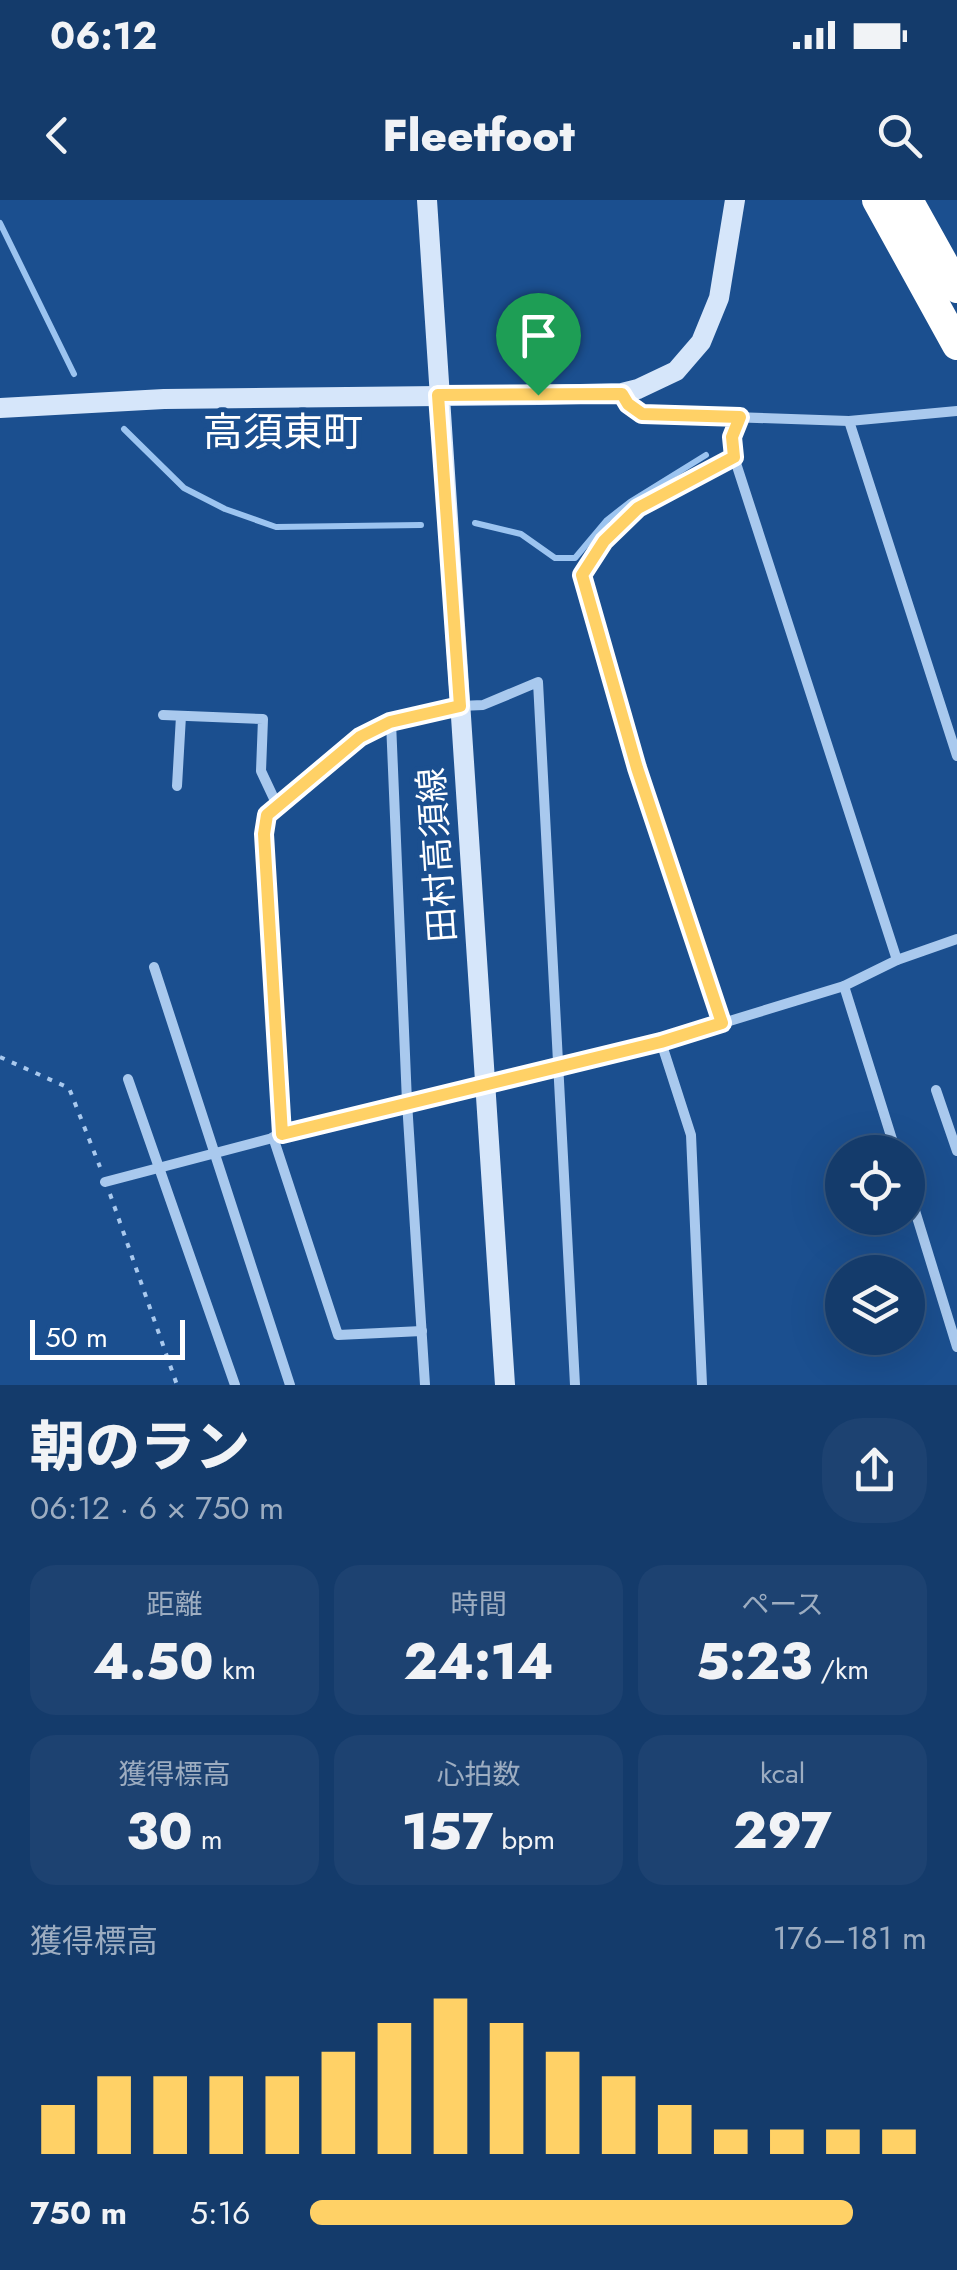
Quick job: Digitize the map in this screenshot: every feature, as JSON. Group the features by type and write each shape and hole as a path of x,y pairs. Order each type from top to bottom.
{"highway":[{"path":"877,200 957,345"},
{"path":"908,200 957,288"}],"main road":[{"name":"田村高須線","path":"427,200 505,1385"},
{"path":"0,408 164,399 622,394 638,390 676,371 700,342 719,298 735,200"}],"street":[{"path":"622,394 642,414 849,421 957,411"},
{"path":"740,417 732,437 734,457 897,960"},
{"path":"849,421 957,756"},
{"path":"722,1023 637,768 582,575 604,541 638,508 734,457"},
{"path":"422,1330 338,1334 277,1136 264,834 267,815 360,737 390,722 460,706 483,705 538,682 576,1385"},
{"path":"163,716 264,718 261,770 276,805"},
{"path":"177,786 181,716"},
{"path":"390,722 407,1102 426,1385"},
{"path":"106,1182 486,1082 661,1042 844,986 897,960 957,940"},
{"path":"154,967 290,1385"},
{"path":"844,986 891,1135"},
{"path":"661,1042 691,1135 702,1385"},
{"path":"128,1079 235,1385"},
{"path":"936,1090 957,1151"},
{"path":"922,1235 957,1347"}],"path":[{"path":"0,1057 69,1088 177,1385"}],"waterway":[{"path":"0,223 74,374"},
{"path":"124,429 184,488 225,509 276,527 421,525"},
{"path":"475,523 521,534 555,558 575,558 607,520 706,455"}],"district":[{"name":"高須東町","path":"283,432"}],"route":[{"path":"622,394 642,414 740,417 732,437 734,457 638,508 604,541 582,575 637,768 722,1023 661,1042 282,1134 264,834 267,815 360,737 390,722 460,706 438,395 538,395 622,394"}]}
